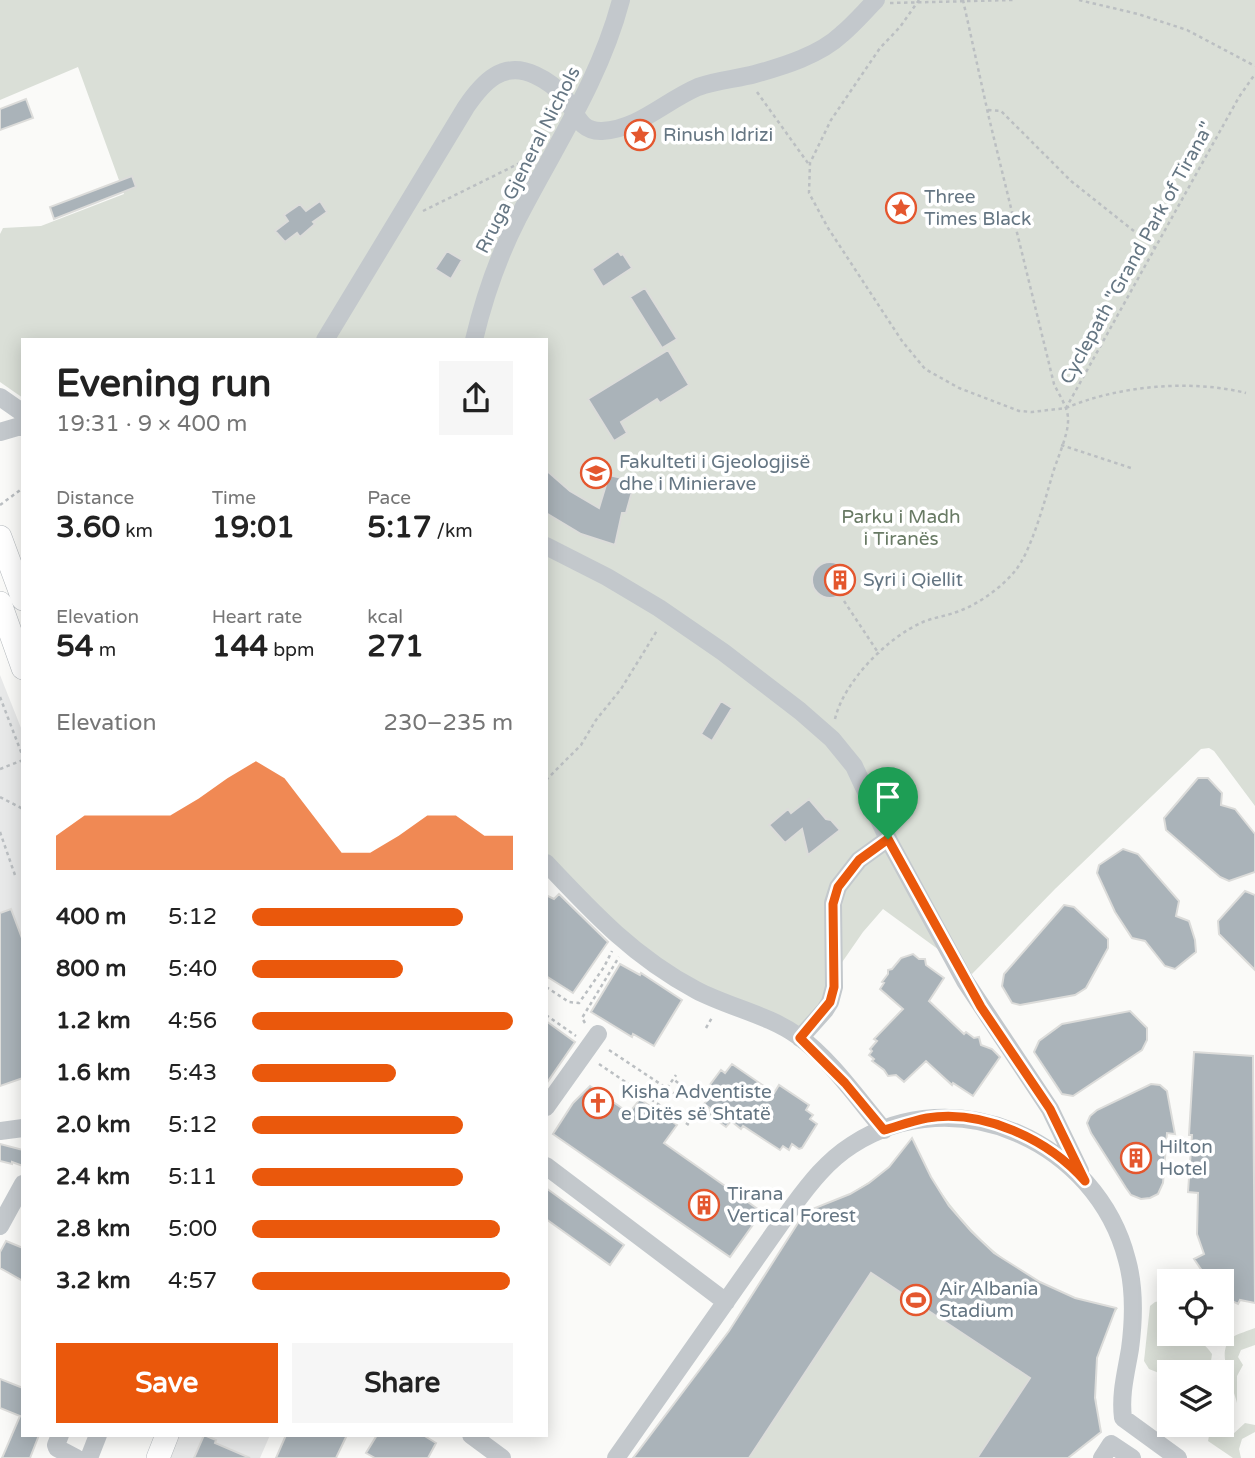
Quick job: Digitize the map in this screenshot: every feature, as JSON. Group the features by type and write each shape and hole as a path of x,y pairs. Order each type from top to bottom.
{"main road":[{"path":"0,537 21,594"},
{"path":"0,603 21,662"},
{"path":"143,1458 151,1437"},
{"path":"158,1458 166,1437"}],"street":[{"name":"Rruga Gjeneral Nichols","path":"475,338 487,292 514,226 575,116 607,47 621,0"},
{"path":"327,338 466,107 482,85 497,74 520,70 545,80 562,95 575,116 591,130 615,129 639,121 699,87 753,75 813,53 841,36 876,0"},
{"path":"0,397 21,411"},
{"path":"0,432 21,427"},
{"path":"548,547 607,577 659,608 723,652 800,711 832,739 854,766 888,839 981,1007 1050,1109 1085,1181 1116,1229 1127,1259 1133,1289 1133,1321 1121,1399 1123,1418 1178,1458"},
{"path":"800,1038 830,1002 834,987 833,904 838,887 859,860 888,839"},
{"path":"548,865 608,928 635,952 667,974 722,1003 781,1026 800,1038 845,1083 884,1130"},
{"path":"548,1104 591,1040"},
{"path":"616,1458 817,1174 853,1144 884,1130 927,1118 983,1121 1013,1131 1058,1156 1085,1181"},
{"path":"0,1131 21,1128"},
{"path":"548,1168 726,1302"},
{"path":"0,1226 21,1188"},
{"path":"59,1437 57,1448 76,1458"},
{"path":"89,1458 98,1437"},
{"path":"474,1437 502,1458"},
{"path":"1102,1458 1111,1444 1132,1458"}],"path":[{"path":"876,0 884,4 1013,0"},
{"path":"1079,0 1138,14 1187,30 1255,66"},
{"name":"Cyclepath \"Grand Park of Tirana\"","path":"918,1 900,27 880,48 844,100 824,135 810,166 809,193 816,210 902,341 925,369 959,388 1019,411 1066,408 1239,97 1255,75"},
{"path":"832,739 836,714 843,696 859,673 879,654 916,626 972,605 1015,571 1023,558 1069,421 1066,408 1054,384 963,1"},
{"path":"753,75 762,102 810,166"},
{"path":"988,110 1001,111 1071,181 1154,247"},
{"path":"394,225 560,143"},
{"path":"1066,408 1088,398 1152,388 1208,387 1245,393"},
{"path":"1061,445 1135,469"},
{"path":"0,505 21,489"},
{"path":"844,601 879,654"},
{"path":"548,778 581,745 660,627"},
{"path":"0,696 21,754"},
{"path":"0,769 21,760"},
{"path":"0,797 21,808"},
{"path":"0,832 16,877"},
{"path":"548,988 569,1002 579,1003 610,956 615,943 608,928"},
{"path":"610,956 618,960 582,1018 591,1040 689,1125"},
{"path":"548,1016 680,1097 686,1089 674,1077 667,1088"}],"shaded area":[{"path":"0,675 21,728 21,1037 0,1038"},
{"path":"178,1437 269,1437 260,1458 170,1458"}],"green space":[{"name":"Parku i Madh i Tiranës","path":"0,0 1255,0 1255,806 1214,751 1209,748 1201,749 1055,889 972,974 883,909 836,971 834,987 800,1038 667,974 548,865 548,338 21,338 21,397 0,382 0,234 3,228 41,226 124,194 78,67 0,100"},
{"name":"Air Albania Stadium","path":"878,1176 931,1177 967,1225 1010,1264 1060,1292 1118,1308 1103,1336 1096,1368 1096,1400 1101,1432 1068,1458 633,1458 729,1331 805,1212 850,1194"},
{"path":"1155,1302 1157,1346 1205,1346 1212,1354 1211,1360 1157,1360 1157,1372 1149,1369 1144,1361 1150,1306"},
{"path":"1255,1328 1255,1345 1241,1350 1238,1357 1243,1365 1237,1376 1237,1403 1234,1393 1234,1360 1225,1360 1225,1350 1227,1346 1234,1346 1234,1336"},
{"path":"1245,1423 1255,1425 1255,1432 1242,1439 1239,1449 1241,1458 1233,1458 1208,1441 1209,1437 1234,1437 1234,1433"}],"building":[{"path":"26,99 33,118 0,130 0,109"},
{"path":"132,176 136,187 54,219 50,207"},
{"path":"320,201 327,212 313,222 315,224 300,237 297,233 285,242 275,231 288,221 284,215 300,204 306,211"},
{"path":"447,251 462,260 451,279 435,269"},
{"path":"618,251 632,268 603,287 592,269"},
{"path":"645,288 677,339 662,348 630,297"},
{"path":"668,350 689,385 660,403 657,399 621,422 627,433 614,441 588,399"},
{"path":"548,472 570,491 599,508 609,475 635,481 626,513 622,513 615,545 581,534 548,514"},
{"name":"Syri i Qiellit","path":"830,562 843,567 848,580 843,593 830,598 817,593 812,580 817,567"},
{"path":"721,701 732,708 712,741 701,734"},
{"path":"1198,778 1208,778 1222,793 1221,805 1235,809 1255,834 1255,872 1229,881 1220,877 1166,830 1164,818"},
{"path":"809,799 826,819 831,820 840,830 808,855 802,829 785,843 769,825 788,809 791,813"},
{"path":"1123,849 1138,854 1179,901 1176,916 1189,921 1196,952 1175,969 1165,966 1145,941 1132,938 1115,912 1097,873 1099,865"},
{"path":"1245,891 1255,895 1255,970 1219,934 1218,921"},
{"path":"559,894 608,942 573,993 548,977 548,896 554,899"},
{"path":"1064,905 1074,907 1108,939 1108,948 1086,988 1075,995 1020,1005 1012,1003 1002,986 1004,974"},
{"path":"11,909 21,936 21,1079 0,1086 0,913"},
{"path":"913,954 919,959 925,959 926,965 944,978 929,1001 964,1034 966,1032 974,1038 979,1037 981,1045 992,1049 1000,1057 973,1096 953,1083 952,1085 926,1061 904,1082 896,1075 888,1076 869,1055 872,1051 870,1049 877,1041 874,1039 903,1009 880,989 884,983 882,982 888,970 901,958"},
{"path":"620,964 640,975 641,973 682,1000 654,1046 633,1034 632,1037 591,1012"},
{"path":"1130,1011 1147,1028 1147,1040 1142,1050 1073,1096 1062,1094 1034,1052 1039,1041 1062,1024"},
{"path":"548,1022 575,1042 548,1081"},
{"path":"1194,1052 1253,1056 1255,1303 1240,1300 1238,1304 1234,1302 1234,1269 1201,1269 1194,1259 1204,1254 1197,1234 1198,1193 1188,1192 1192,1135 1189,1135"},
{"path":"732,1064 774,1093 779,1085 809,1105 806,1110 813,1115 810,1119 817,1124 802,1148 792,1144 789,1150 783,1146 780,1150 743,1126 741,1129 731,1121 726,1127 708,1114 711,1109 704,1104 709,1098 703,1094 721,1070 725,1073"},
{"name":"Hilton Hotel","path":"1151,1084 1160,1085 1167,1091 1175,1134 1167,1133 1163,1183 1158,1194 1141,1199 1131,1195 1126,1188 1087,1123 1097,1110"},
{"path":"590,1086 629,1113 640,1099 677,1125 664,1143 762,1212 730,1257 553,1134 573,1103"},
{"name":"Air Albania Stadium","path":"912,1138 949,1206 994,1253 1040,1282 1075,1298 1116,1308 1097,1358 1095,1398 1101,1432 1068,1458 977,1458 1030,1378 871,1273 749,1458 633,1458 729,1331 805,1212 850,1194 869,1183 889,1167"},
{"path":"0,1144 21,1149 21,1165 0,1161"},
{"path":"548,1189 624,1245 610,1265 548,1220"},
{"path":"6,1241 21,1247 21,1280 0,1268 0,1252"},
{"path":"0,1379 21,1387 21,1437 38,1437 30,1458 2,1458 20,1416 0,1408"},
{"path":"203,1437 209,1437 216,1440 215,1443 250,1458 194,1458"},
{"path":"285,1437 346,1437 336,1458 276,1458"},
{"path":"376,1437 426,1437 436,1443 428,1458 375,1458 366,1453"}],"place":[{"name":"Rinush Idrizi","path":"640,135"},
{"name":"Three Times Black","path":"901,208"},
{"name":"Fakulteti i Gjeologjisë dhe i Minierave","path":"596,473"},
{"name":"Syri i Qiellit","path":"840,580"},
{"name":"Kisha Adventiste e Ditës së Shtatë","path":"598,1103"},
{"name":"Hilton Hotel","path":"1136,1158"},
{"name":"Tirana Vertical Forest","path":"704,1205"},
{"name":"Air Albania Stadium","path":"916,1300"}],"route":[{"path":"888,839 965,981 1050,1109 1085,1181 1058,1156 1013,1131 983,1121 927,1118 884,1130 814,1049 800,1038 825,1010 834,987 833,904 838,887 859,860 888,839"}]}
